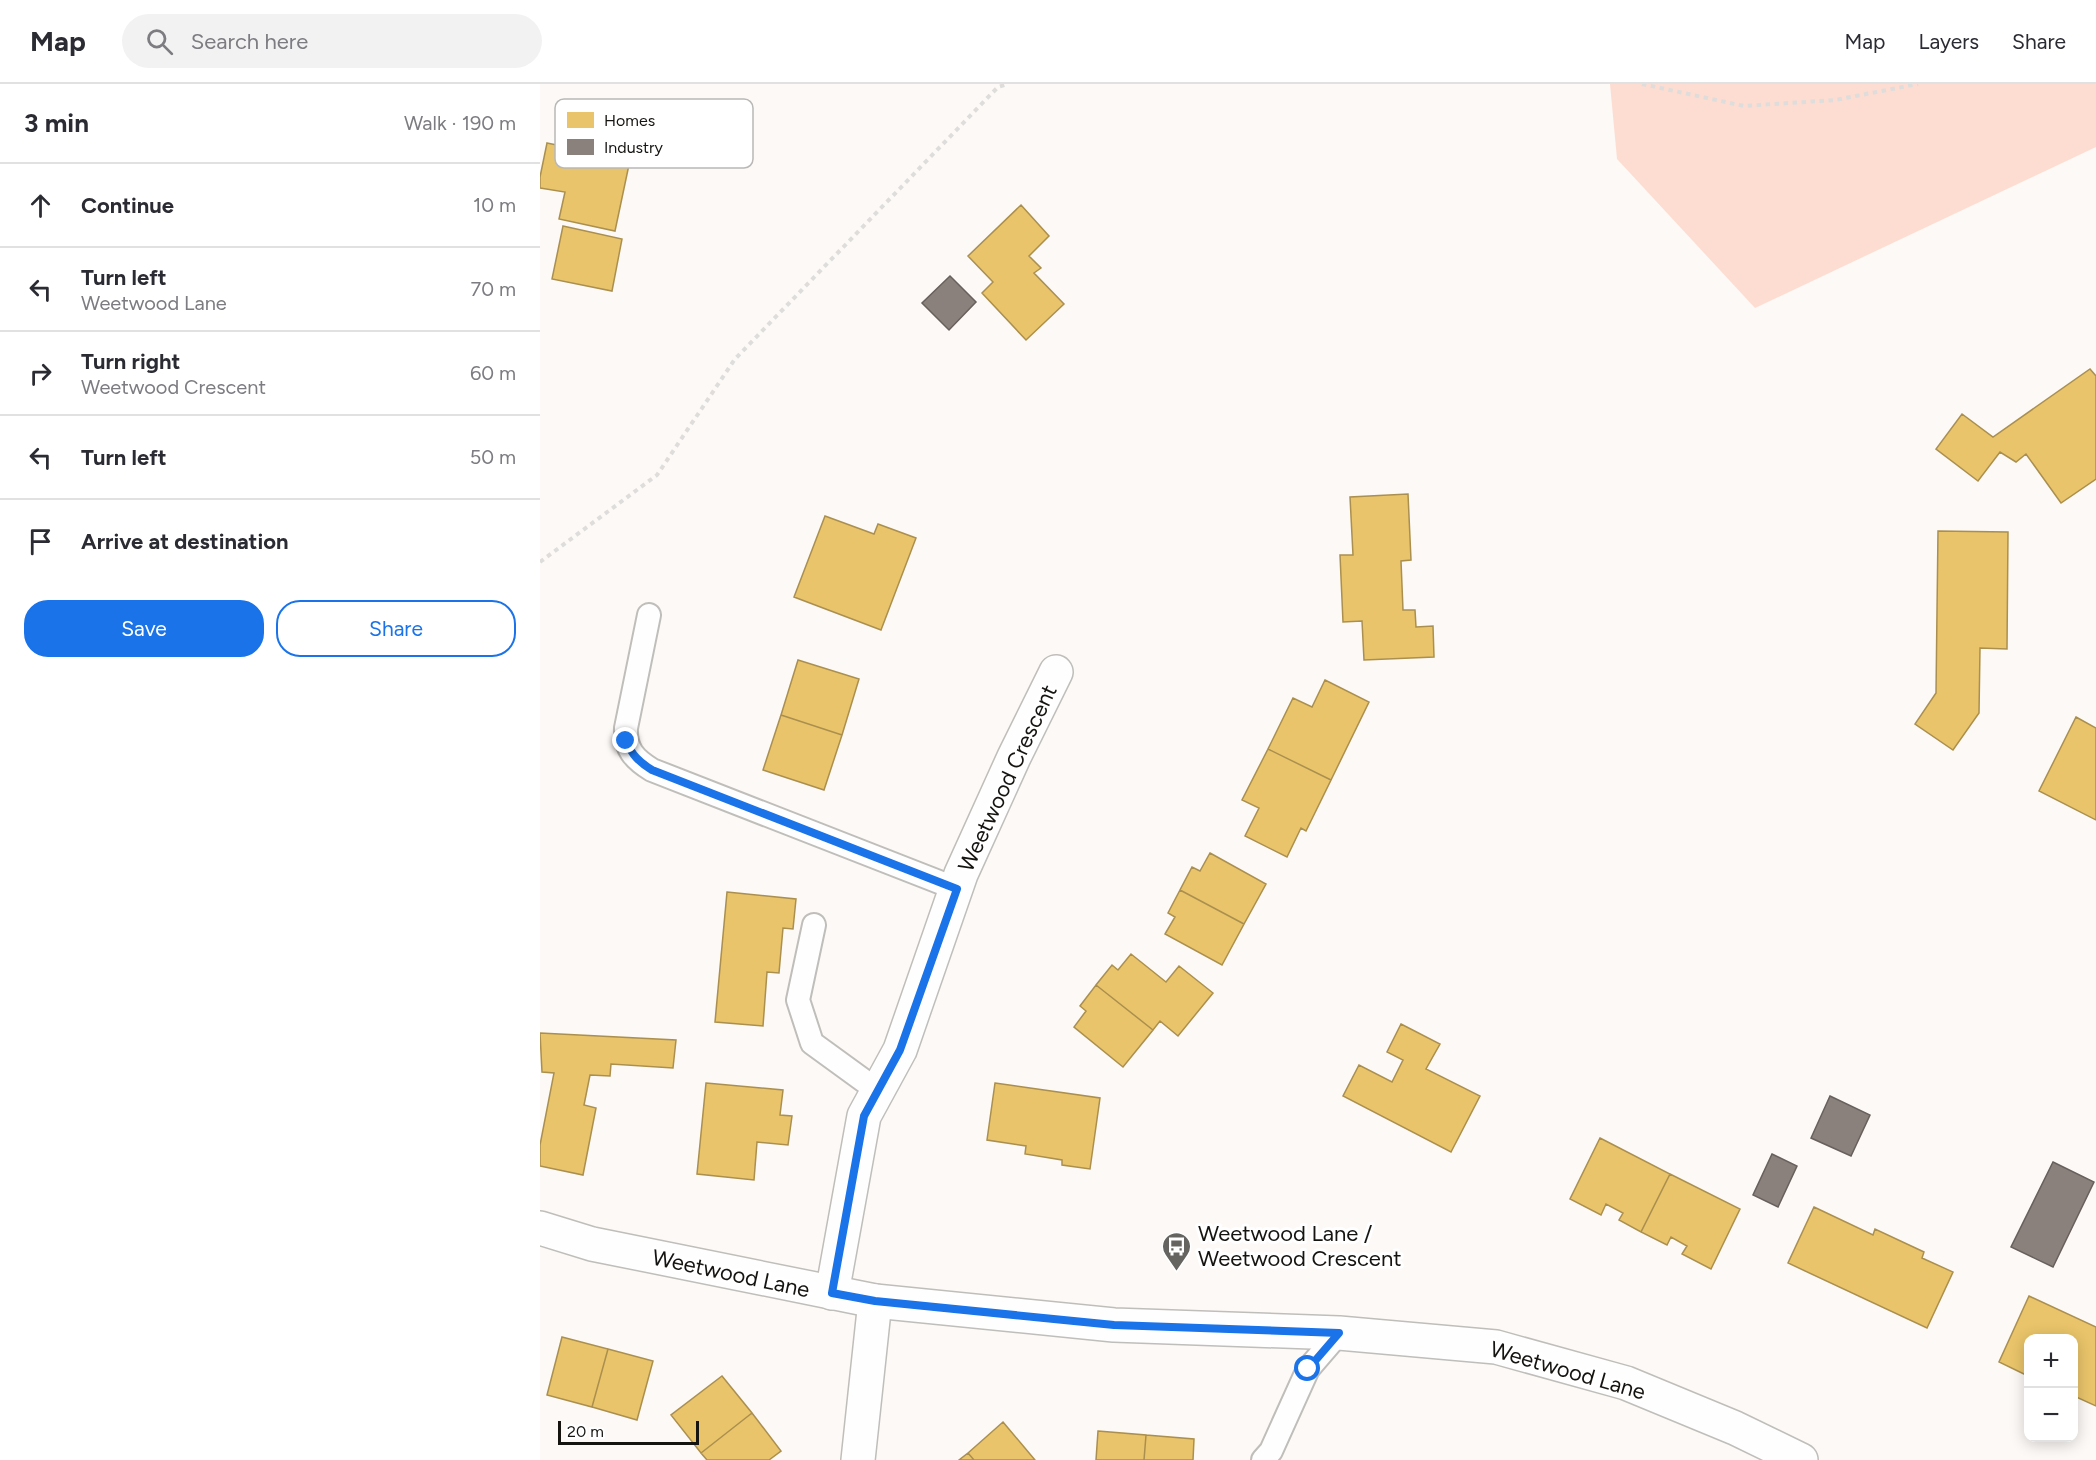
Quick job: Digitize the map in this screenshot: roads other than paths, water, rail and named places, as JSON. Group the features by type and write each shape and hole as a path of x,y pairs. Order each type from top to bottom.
{"street":[{"name":"Weetwood Crescent","path":"832,1293 864,1116 900,1050 961,874 1014,757 1056,672"},
{"name":"Weetwood Lane","path":"540,1228 592,1244 875,1301 1114,1325 1339,1333 1496,1347 1626,1383 1735,1428 1801,1460"},
{"path":"858,1460 875,1301"}],"lane":[{"path":"649,615 626,728 626,741 631,754 640,763 652,770 957,889"},
{"path":"814,925 798,1000 812,1043 878,1091"},
{"path":"1263,1460 1271,1451 1308,1369 1339,1333"}],"place":[{"name":"Weetwood Lane / Weetwood Crescent","path":"1177,1272"}]}
